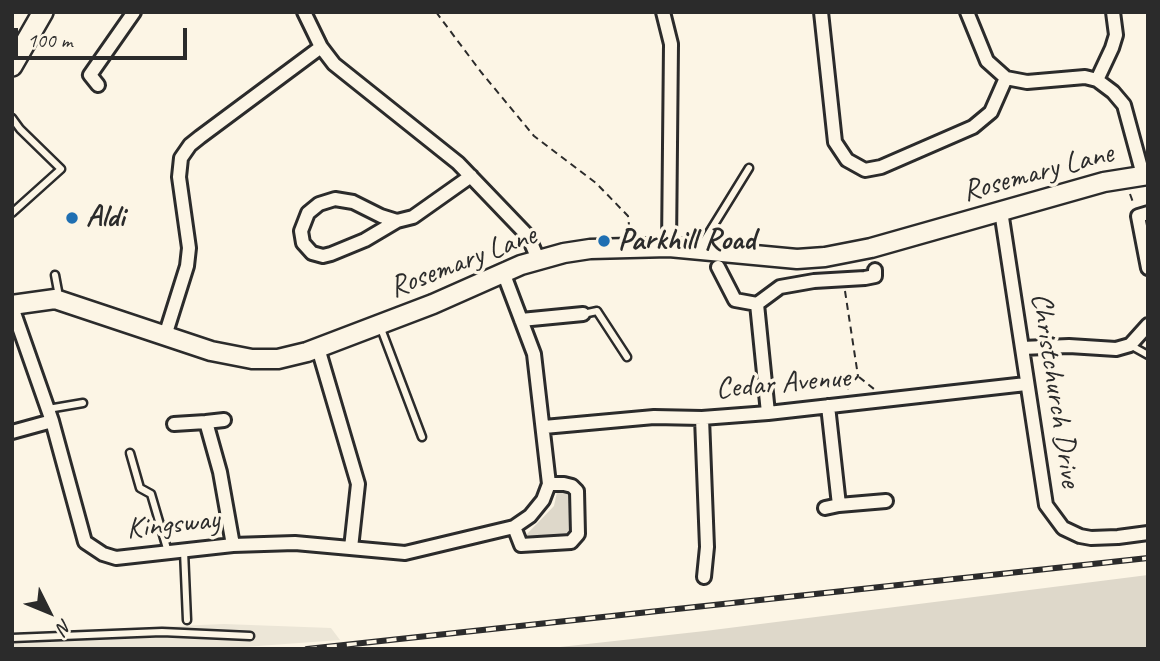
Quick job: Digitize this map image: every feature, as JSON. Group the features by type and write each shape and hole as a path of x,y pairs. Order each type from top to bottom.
{"main road":[{"path":"14,58 43,12"}],"street":[{"path":"98,85 90,75 134,12"},
{"path":"304,12 321,47 334,65 471,176 528,236 538,259"},
{"path":"663,12 671,44 669,247"},
{"path":"821,12 835,142 848,160 864,170 881,167 974,127 991,112 1006,78"},
{"path":"967,12 987,61 1006,78 1027,82 1085,78 1097,80 1113,92 1124,105 1145,175"},
{"path":"1097,80 1116,35 1113,12"},
{"path":"165,336 187,266 189,248 179,177 181,158 200,137 321,47"},
{"name":"Rosemary Lane","path":"12,306 55,299 211,351 252,359 278,359 318,348 380,325 503,271 538,259 590,249 669,247 797,259 825,257 871,248 1104,182 1145,175"},
{"path":"397,221 352,202 335,199 319,204 308,214 301,231 303,243 312,253 323,256 365,240 397,221 413,217 471,176"},
{"name":"Christchurch Drive","path":"1001,211 1046,505 1056,522 1070,532 1091,538 1148,533"},
{"path":"1143,215 1148,268"},
{"path":"718,267 735,300 757,304 780,287 875,276 875,270"},
{"path":"503,271 534,354 549,484 564,484 577,491 578,534 571,542 522,545 514,527"},
{"path":"757,304 768,413"},
{"name":"Kingsway","path":"12,306 50,415 85,542 103,554 116,558 233,545 295,543 405,553 514,527 530,516 543,500 549,484"},
{"path":"521,320 583,314"},
{"path":"1022,348 1069,346 1116,349 1130,345 1148,325"},
{"path":"318,348 358,484 351,548"},
{"name":"Cedar Avenue","path":"544,427 654,417 702,418 768,413 1026,384"},
{"path":"831,406 839,505"},
{"path":"12,432 50,415"},
{"path":"702,418 707,547 704,577"},
{"path":"174,424 224,420"},
{"path":"206,422 220,472 233,545"},
{"path":"825,508 886,502"}],"lane":[{"path":"12,117 20,129 61,169 12,213"},
{"path":"698,250 749,168"},
{"path":"55,275 58,291 55,299"},
{"path":"583,314 597,311 626,357"},
{"path":"380,325 422,437"},
{"path":"1130,345 1148,355"},
{"path":"50,415 83,403"},
{"path":"130,453 139,488 152,494 168,552"},
{"path":"184,551 187,620"},
{"path":"12,638 162,632 250,636"}],"path":[{"path":"436,12 534,136 596,183 628,216 631,237"},
{"path":"1127,187 1143,215"},
{"path":"844,279 858,376 888,400"},
{"path":"831,406 858,376"}],"shaded area":[{"path":"557,492 572,492 574,529 569,538 529,541 525,536 554,506"},
{"path":"1148,575 1148,649 542,649 705,631"},
{"path":"224,624 331,628 340,640 217,649 12,649 12,633"}],"railway":[{"path":"307,649 1148,558"}],"place":[{"name":"Aldi","path":"72,218"},
{"name":"Parkhill Road","path":"604,241"}]}
